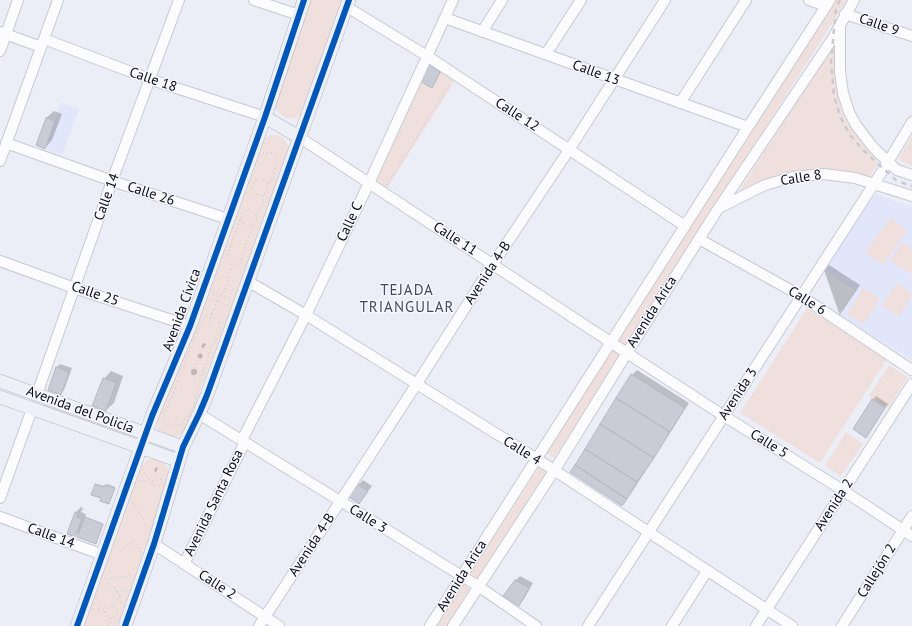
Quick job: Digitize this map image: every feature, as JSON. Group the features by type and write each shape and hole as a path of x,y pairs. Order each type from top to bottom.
{"main road":[{"name":"Avenida Cívica","path":"77,626 146,434 190,326 201,292 234,219 264,117 304,0"},
{"path":"125,626 154,544 183,447 199,414 249,282 299,137 348,3"},
{"path":"264,117 299,137"},
{"name":"Avenida del Policía","path":"0,381 183,447"},
{"path":"32,408 37,394"},
{"name":"Avenida del Policía","path":"0,397 179,461"}],"street":[{"path":"0,51 3,33 18,0"},
{"path":"0,161 58,0"},
{"name":"Calle 14","path":"37,394 112,181 179,0"},
{"path":"254,0 300,15"},
{"name":"Calle C","path":"243,441 306,315 369,183 453,0"},
{"path":"482,32 502,0"},
{"path":"546,54 581,0"},
{"name":"Avenida 4-B","path":"259,626 341,502 493,264 569,150 664,0"},
{"path":"680,103 746,0"},
{"path":"809,0 828,3"},
{"name":"Avenida Arica","path":"453,626 554,470 718,209 833,38 854,0"},
{"name":"Calle 12","path":"348,3 685,226"},
{"name":"Avenida Arica","path":"430,626 537,460 610,342 828,3"},
{"name":"Calle 9","path":"845,14 912,36"},
{"name":"Calle 13","path":"445,18 748,127"},
{"path":"840,24 840,72 843,93 849,112 856,125 872,146 897,170 912,176"},
{"name":"Calle 18","path":"3,33 42,43 264,117"},
{"name":"Avenida 3","path":"588,626 888,162 912,122"},
{"name":"Calle 11","path":"299,137 627,353"},
{"name":"Calle 26","path":"6,143 112,181 234,219"},
{"name":"Calle 8","path":"718,209 765,185 793,177 824,174 855,178 912,196"},
{"name":"Calle 6","path":"699,239 801,296 912,370"},
{"name":"Calle 25","path":"0,261 75,288 190,326"},
{"name":"Calle 4","path":"249,282 306,315 554,470 648,531 707,572 792,626"},
{"name":"Calle 5","path":"627,353 912,536"},
{"name":"Avenida 2","path":"756,626 912,384"},
{"path":"0,498 32,408"},
{"name":"Calle 3","path":"199,414 478,586 523,623 536,626"},
{"name":"Avenida Santa Rosa","path":"184,564 243,441"},
{"name":"Callejón 2","path":"842,626 912,516"},
{"name":"Calle 14","path":"0,517 102,555"},
{"name":"Calle 2","path":"154,544 280,626"},
{"path":"672,626 707,572"}],"path":[{"path":"383,192 455,75"},
{"path":"255,176 256,180 252,187 254,192 258,195 263,194 267,191 268,183 270,183 278,160 276,154 267,152 263,153 261,159"},
{"path":"256,180 264,179 268,183"},
{"path":"250,194 254,192"},
{"path":"256,214 246,209 242,214 234,219 226,261 227,263 237,266 239,265 253,225 257,219 256,214 263,205 263,194"},
{"path":"234,219 246,226 253,225"},
{"path":"209,327 218,298 226,289 231,264"},
{"path":"201,292 234,300 239,306"},
{"path":"201,292 232,307 239,306"},
{"path":"210,316 218,320 220,331 209,352 194,406 182,424 171,426 162,419 201,323 204,318 210,316"},
{"path":"192,376 204,344"},
{"path":"142,471 151,481 164,479"},
{"path":"139,479 162,486"},
{"path":"132,501 148,528"},
{"path":"120,550 134,541 143,557"},
{"path":"110,578 120,576 136,576"},
{"path":"108,583 120,596 124,609"},
{"path":"117,592 131,590"},
{"path":"100,605 106,607 112,606 120,596"},
{"path":"107,626 111,618 116,616 117,612 116,608 112,606"},
{"path":"104,613 106,607"},
{"path":"99,608 105,610"},
{"path":"98,611 104,613 106,617 111,618"}],"shaded area":[{"path":"309,0 343,0 300,116 295,118 286,118 276,109 276,102"},
{"path":"836,0 847,0 554,458 546,453"},
{"path":"835,42 835,79 841,109 848,124 863,145 879,163 869,177 848,172 803,170 753,184 739,191"},
{"path":"429,65 455,81 386,190 377,183 378,175"},
{"path":"61,102 79,109 62,155 45,149"},
{"path":"270,135 283,137 289,146 290,153 187,426 183,433 178,436 173,437 163,434 158,430 157,417 261,141"},
{"path":"912,136 912,166 898,159"},
{"path":"876,194 912,207 912,360 839,315 856,290 823,269"},
{"path":"890,218 907,230 883,265 865,253"},
{"path":"902,242 912,248 912,274 890,261"},
{"path":"897,283 912,293 912,296 899,316 882,306"},
{"path":"863,288 880,298 864,324 847,314"},
{"path":"807,308 887,359 820,463 740,413"},
{"path":"889,365 908,377 888,408 869,396"},
{"path":"44,403 132,435 131,438 43,406"},
{"path":"846,432 863,444 841,476 825,466"},
{"path":"158,459 163,462 168,471 168,476 147,556 120,626 84,626 140,468 146,461"},
{"path":"540,466 548,470 475,582 468,577"},
{"path":"463,584 470,588 446,626 436,626"}],"building":[{"path":"426,62 440,72 432,88 418,80"},
{"path":"46,118 55,121 45,149 36,145"},
{"path":"823,269 856,290 839,315 808,294"},
{"path":"823,269 856,290 839,315 808,294"},
{"path":"56,367 69,372 61,395 48,390"},
{"path":"631,374 685,408 670,432 616,398"},
{"path":"103,378 116,383 106,411 92,406"},
{"path":"616,398 670,432 654,458 600,424"},
{"path":"872,399 885,408 866,438 853,429"},
{"path":"600,424 654,458 637,482 585,449"},
{"path":"585,449 637,482 627,499 575,465"},
{"path":"575,465 627,499 622,506 570,472"},
{"path":"95,484 115,488 109,504 100,501 101,498 91,495"},
{"path":"357,484 368,491 359,504 348,496"},
{"path":"75,512 78,513 77,517 82,519 75,537 67,534"},
{"path":"85,517 103,524 96,544 77,537"},
{"path":"515,580 529,588 519,606 503,596"}],"railway":[{"path":"840,0 836,8 831,61 834,96 840,116 849,134 863,150 897,181 912,186"}],"cycle path":[{"path":"77,626 152,416 190,326 265,117 304,0"},
{"path":"125,626 154,544 183,447 207,395 349,0"}],"district":[{"name":"TEJADA TRIANGULAR","path":"407,300"}]}
